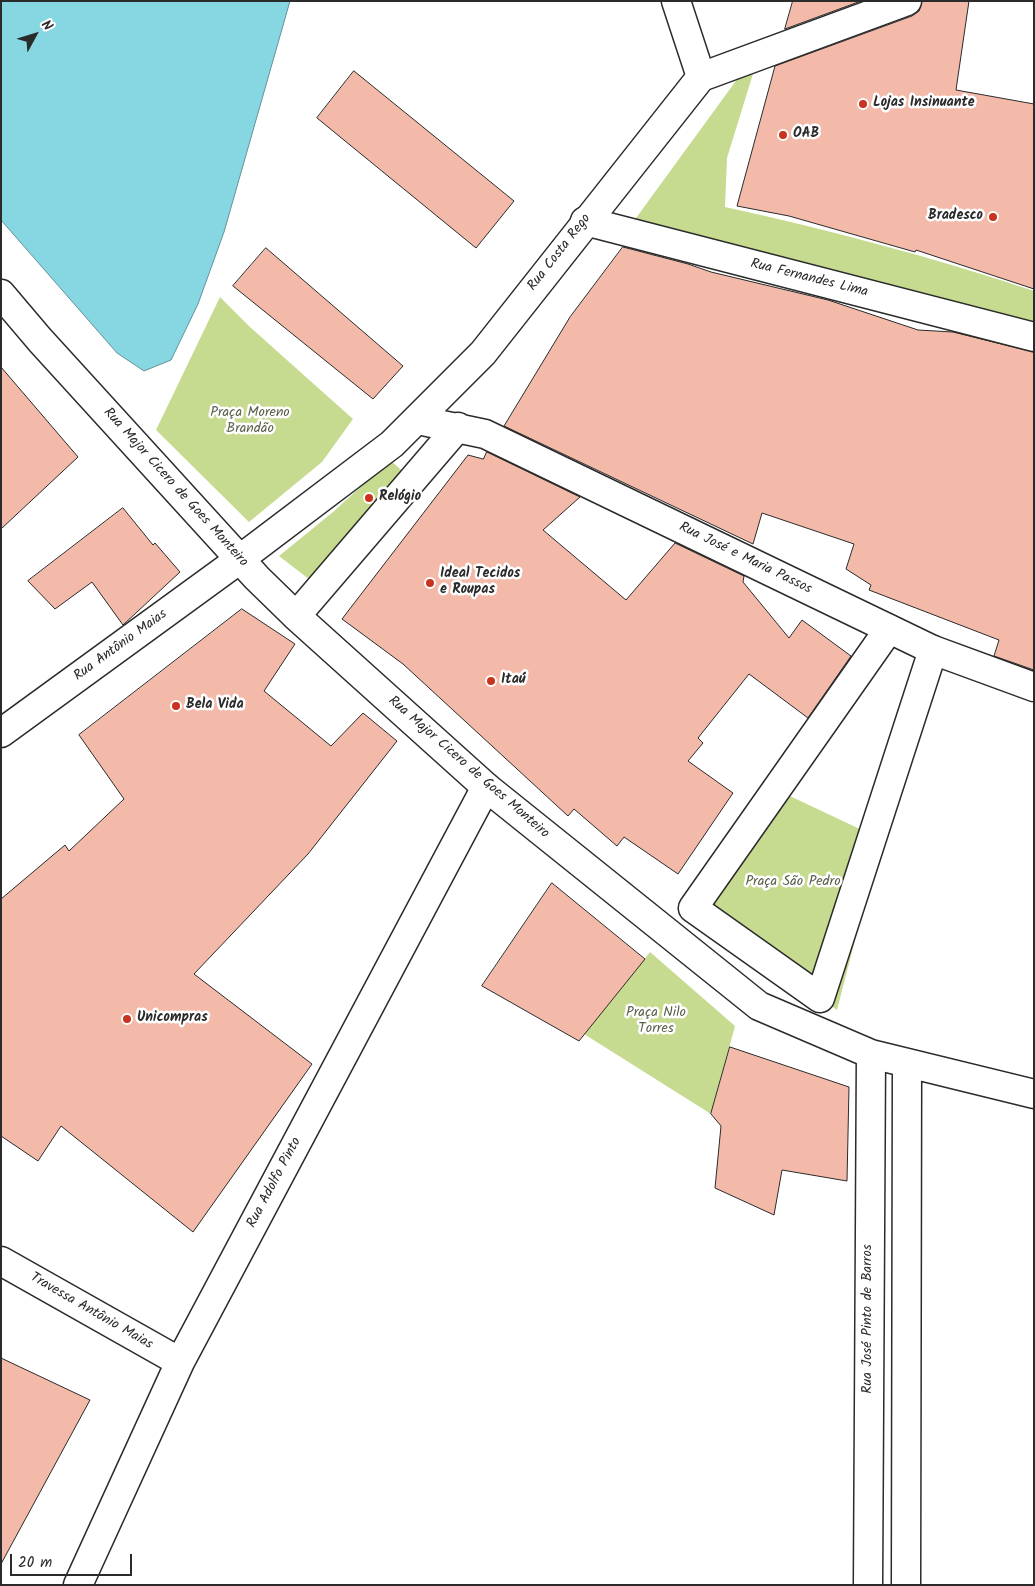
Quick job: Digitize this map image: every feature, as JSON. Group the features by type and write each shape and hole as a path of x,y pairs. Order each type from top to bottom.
{"street":[{"path":"676,1 701,77 907,1"},
{"name":"Rua Costa Rego","path":"240,559 392,444 418,420 483,352 701,77"},
{"name":"Rua Fernandes Lima","path":"585,221 1034,337"},
{"name":"Rua Major Cicero de Goes Monteiro","path":"1,294 40,340 240,559 296,616 486,787 759,1006 871,1054 1034,1094"},
{"name":"Rua José e Maria Passos","path":"418,420 485,434 933,650 1034,686"},
{"path":"296,616 458,428"},
{"name":"Rua Antônio Maias","path":"1,733 240,559"},
{"path":"889,629 694,908 820,998 933,650"},
{"name":"Rua Adolfo Pinto","path":"78,1585 180,1362 486,787"},
{"name":"Rua José Pinto de Barros","path":"868,1585 871,1054"},
{"path":"906,1585 907,1062"},
{"name":"Travessa Antônio Maias","path":"1,1261 180,1362"}],"green space":[{"path":"756,64 727,158 725,207 881,245 1034,291 1034,335 628,229 738,78"},
{"name":"Praça Moreno Brandão","path":"220,297 250,327 353,419 322,462 249,522 156,430"},
{"path":"390,460 408,476 314,583 279,556 333,512"},
{"name":"Praça São Pedro","path":"775,789 881,839 837,1010 683,900"},
{"name":"Praça Nilo Torres","path":"650,952 735,1026 711,1114 584,1034"}],"water":[{"path":"1,1 290,1 224,232 198,304 171,360 144,371 117,353 1,220"}],"building":[{"path":"793,1 861,1 785,29"},
{"path":"922,1 969,1 956,90 1034,104 1034,289 916,250 915,252 789,216 737,206 775,66 912,16 919,11"},
{"path":"354,71 514,201 476,248 317,118"},
{"path":"623,247 711,272 828,300 918,330 953,332 1034,352 1034,670 994,656 999,640 869,590 871,585 846,569 854,544 762,513 753,544 504,426 570,317"},
{"path":"266,248 403,366 373,399 233,286"},
{"path":"1,367 78,457 1,529"},
{"path":"487,452 580,497 543,530 626,600 675,543 744,576 743,582 789,638 802,620 851,656 808,718 749,674 698,738 703,743 688,761 733,793 678,874 624,837 617,846 574,809 568,816 403,664 342,619 468,455 483,459"},
{"path":"123,508 153,545 155,543 180,572 123,625 92,582 55,609 28,581"},
{"path":"242,609 295,644 264,691 331,746 363,713 397,741 308,854 194,974 312,1064 193,1232 61,1126 38,1161 1,1136 1,899 65,845 69,851 124,799 79,735"},
{"path":"552,883 645,959 579,1041 482,986"},
{"path":"730,1047 849,1087 847,1181 782,1170 774,1215 715,1188 721,1126 711,1114"},
{"path":"1,1358 90,1400 1,1564"}],"place":[{"name":"Lojas Insinuante","path":"863,104"},
{"name":"OAB","path":"783,135"},
{"name":"Bradesco","path":"993,217"},
{"name":"Relógio","path":"369,498"},
{"name":"Ideal Tecidos e Roupas","path":"430,583"},
{"name":"Itaú","path":"491,681"},
{"name":"Bela Vida","path":"176,706"},
{"name":"Unicompras","path":"127,1019"}]}
